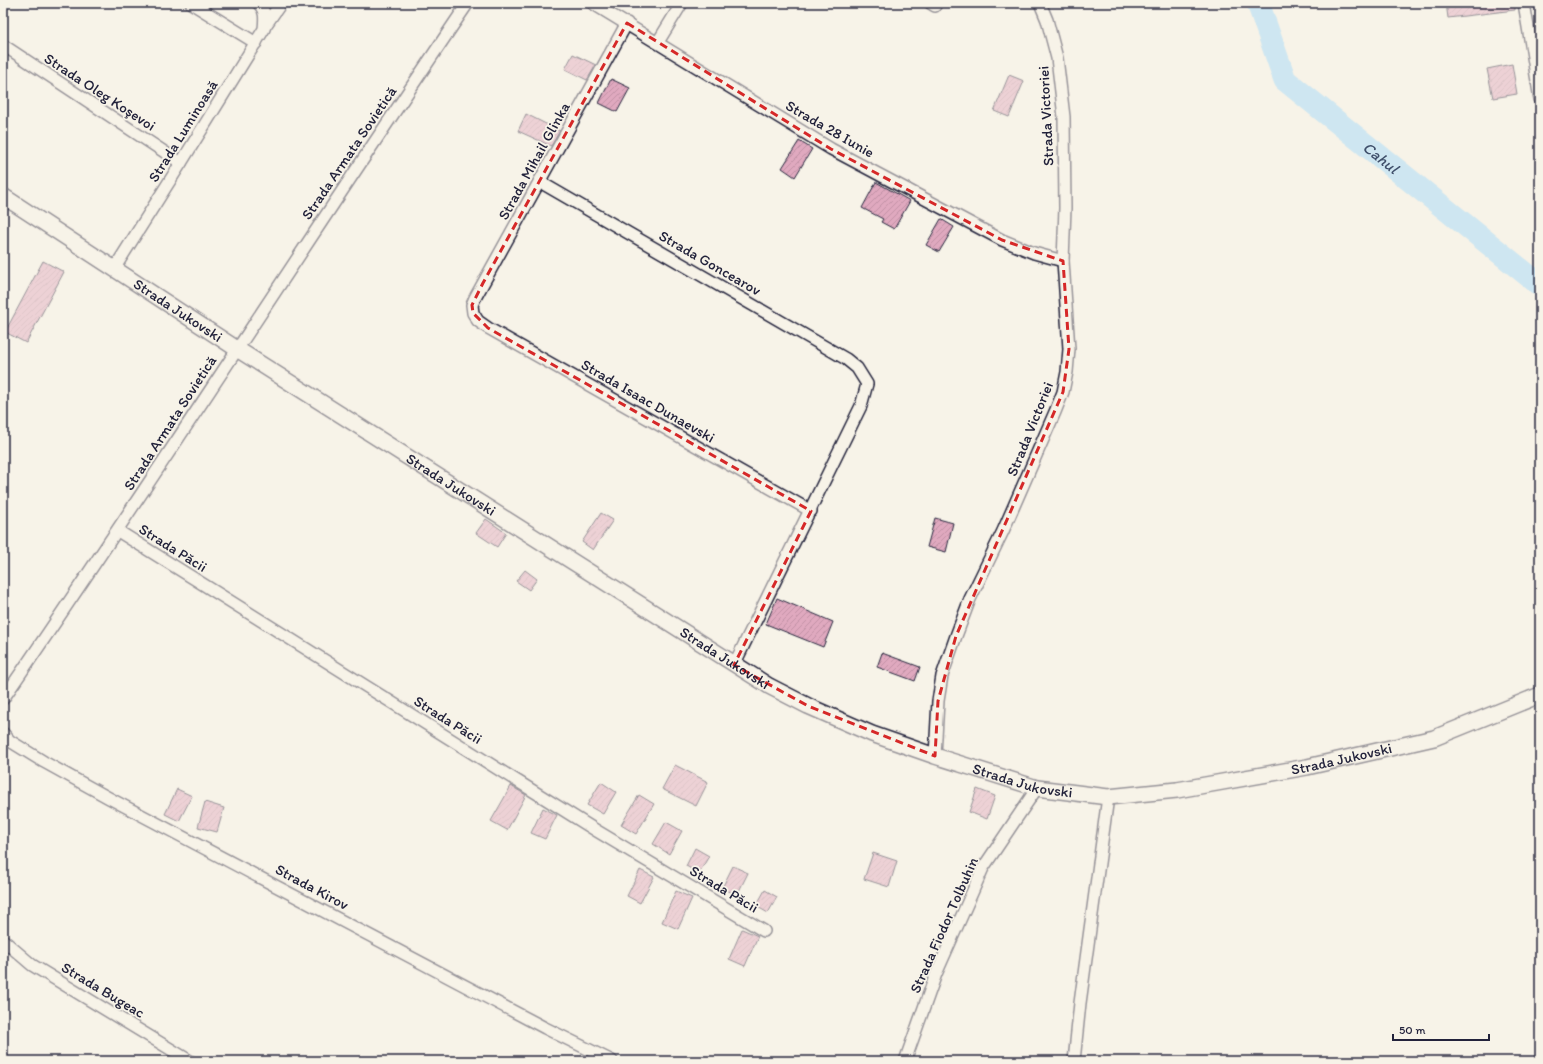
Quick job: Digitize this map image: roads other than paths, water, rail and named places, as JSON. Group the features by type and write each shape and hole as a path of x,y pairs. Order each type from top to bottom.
{"main road":[{"name":"Strada Jukovski","path":"3,196 237,350 734,665 769,686 808,706 872,734 935,756 1037,788 1108,797 1178,790 1307,767 1426,740 1540,695"}],"street":[{"path":"191,3 256,43"},
{"name":"Strada Luminoasă","path":"114,269 281,3"},
{"name":"Strada Armata Sovietică","path":"3,699 118,531 365,154 468,3"},
{"name":"Strada 28 Iunie","path":"592,3 831,149 1002,240 1034,254 1064,261"},
{"path":"658,42 682,3"},
{"name":"Strada Victoriei","path":"935,756 938,701 942,676 970,599 1028,475 1063,392 1067,372 1069,349 1064,261 1064,117 1057,58 1047,20 1040,3"},
{"path":"1524,3 1540,99"},
{"path":"259,4 266,17 264,29"},
{"name":"Strada Mihail Glinka","path":"473,314 472,305 475,298 627,23"},
{"name":"Strada Oleg Koşevoi","path":"3,45 181,163"},
{"name":"Strada Goncearov","path":"540,182 846,359 857,368 867,384 861,406 811,511"},
{"name":"Strada Isaac Dunaevski","path":"473,314 478,321 488,328 811,511"},
{"path":"734,665 811,511"},
{"name":"Strada Păcii","path":"118,531 597,832 764,931"},
{"name":"Strada Kirov","path":"3,732 10,741 44,762 109,798 545,1028 612,1061"},
{"name":"Strada Fiodor Tolbuhin","path":"905,1061 936,974 983,868 1037,788"},
{"path":"1074,1061 1080,1003 1108,797"},
{"name":"Strada Bugeac","path":"3,940 32,965 190,1061"}],"waterway":[{"name":"Cahul","path":"1258,3 1285,80 1540,285"}]}
